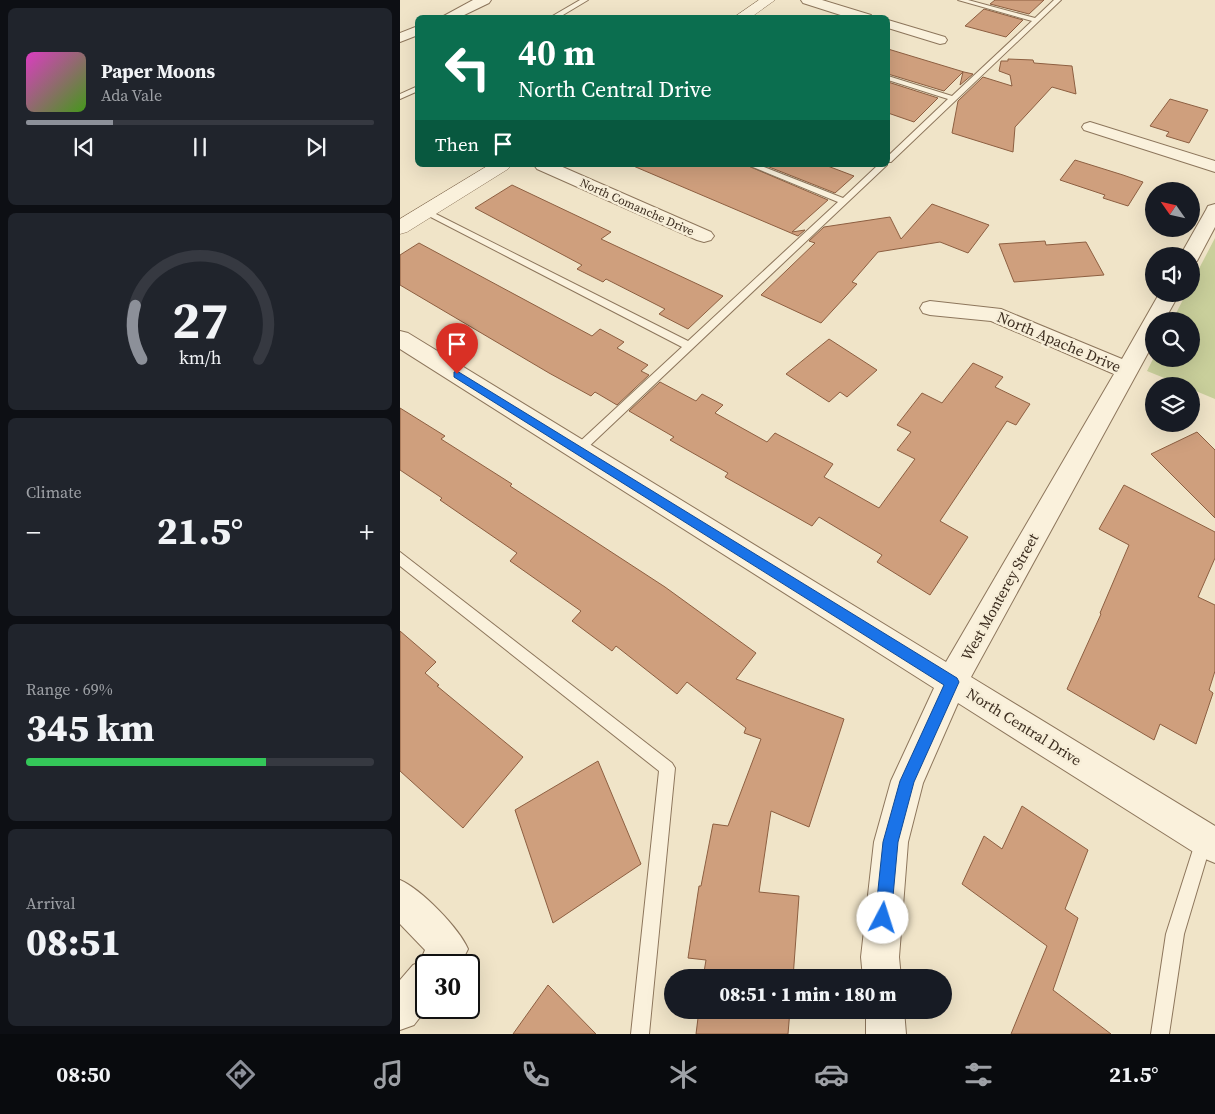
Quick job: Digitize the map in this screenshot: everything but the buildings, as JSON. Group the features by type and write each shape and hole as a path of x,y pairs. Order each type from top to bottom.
{"street":[{"path":"452,15 484,0"},
{"path":"745,15 768,0"},
{"path":"808,0 856,15"},
{"path":"890,25 940,40"},
{"path":"400,38 415,31"},
{"path":"1090,127 1215,167"},
{"path":"400,228 499,167"},
{"name":"North Comanche Drive","path":"548,167 704,236"},
{"path":"1195,247 1215,210"},
{"name":"North Apache Drive","path":"930,308 994,314 1127,370"},
{"name":"West Monterey Street","path":"882,969 881,947 891,842 907,781 952,682 1145,338"},
{"name":"North Central Drive","path":"400,339 1209,843"},
{"path":"400,898 441,954"},
{"path":"400,1011 415,992"},
{"path":"885,1019 886,1034"}],"lane":[{"path":"558,15 585,0"},
{"path":"961,0 1036,20"},
{"path":"890,158 1058,0"},
{"path":"890,79 954,99"},
{"path":"400,97 415,90"},
{"path":"757,167 844,201"},
{"path":"579,450 881,167"},
{"path":"425,212 689,346"},
{"path":"400,558 667,768 640,1034"},
{"path":"1160,1034 1175,934 1209,843"}],"green space":[{"path":"1215,238 1215,399 1200,393 1200,377 1162,377 1147,371 1149,367 1200,367 1200,312 1177,312 1182,302 1200,302 1200,267"}],"route":[{"path":"457,374 952,682 907,781 891,842 883,918"}]}
